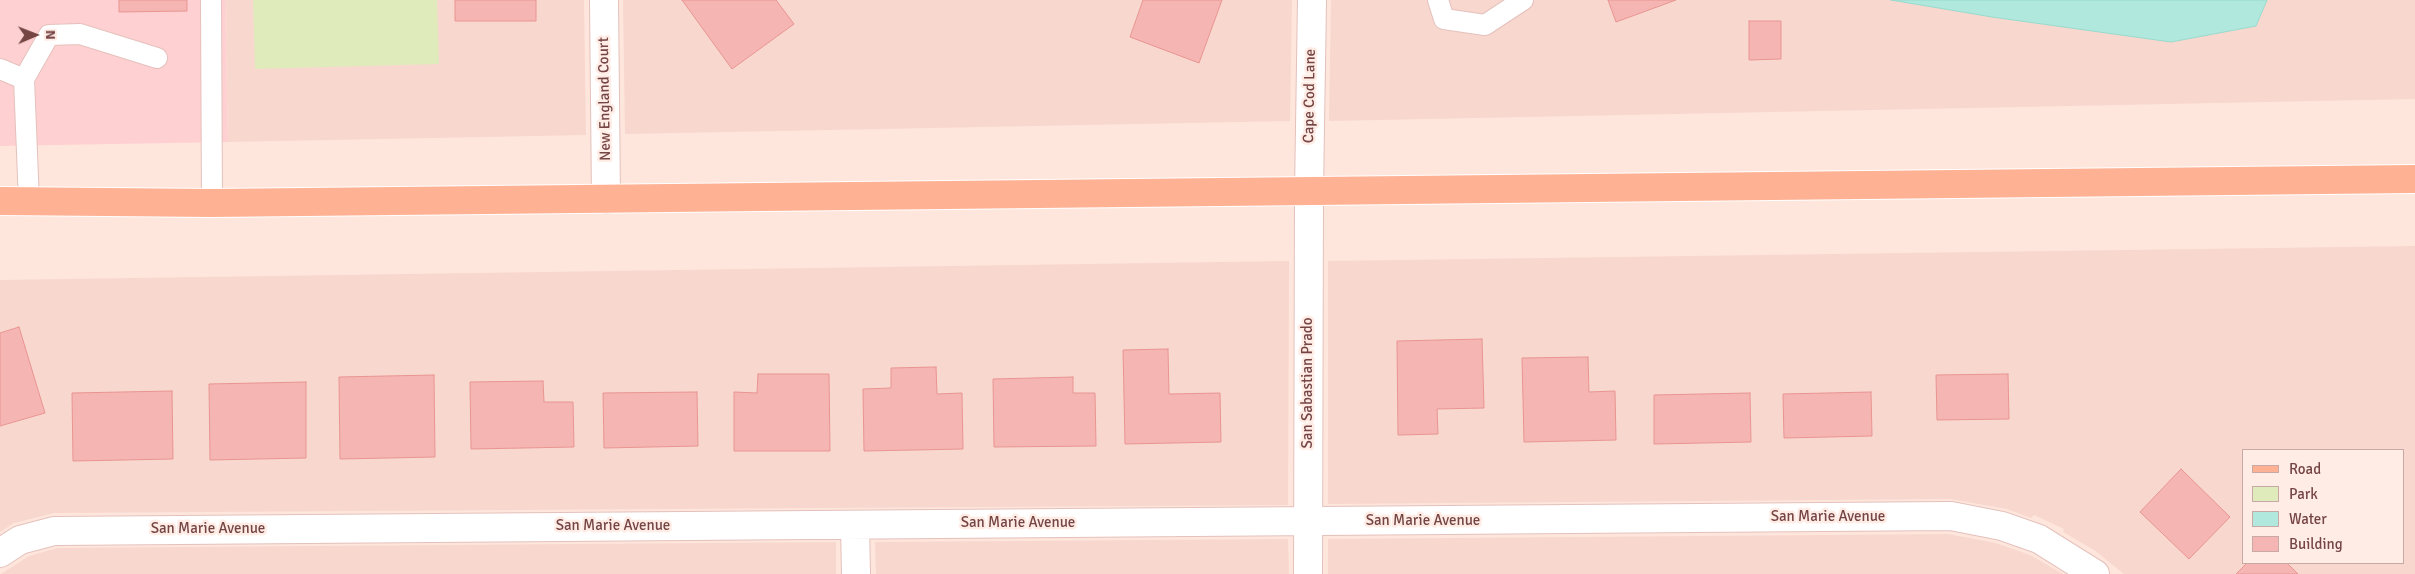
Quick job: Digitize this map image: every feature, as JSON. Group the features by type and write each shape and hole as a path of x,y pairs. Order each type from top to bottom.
{"main road":[{"path":"0,202 212,203 2415,179"}],"street":[{"name":"New England Court","path":"604,0 606,199"},
{"name":"Cape Cod Lane","path":"1309,191 1312,0"},
{"name":"San Sabastian Prado","path":"1308,574 1309,191"},
{"name":"San Marie Avenue","path":"0,554 20,540 54,531 1950,516 2002,526 2039,539 2095,574"},
{"path":"855,524 856,574"}],"lane":[{"path":"211,0 212,203"},
{"path":"1438,0 1444,18 1485,25 1523,0"},
{"path":"29,202 24,80 49,36 80,34 157,58"},
{"path":"0,69 24,80"}],"shaded area":[{"path":"0,0 225,0 228,142 0,146"},
{"path":"225,0 584,0 586,135 228,142"},
{"path":"623,0 1292,0 1290,121 625,134"},
{"path":"1331,0 1891,0 1992,17 2171,42 2256,26 2267,0 2415,0 2415,99 1329,121"},
{"path":"2415,246 2415,574 2124,574 2094,550 2063,532 2064,529 2034,515 2031,518 2007,509 1950,499 1328,504 1328,261"},
{"path":"1289,261 1288,505 54,513 14,523 0,532 0,280"},
{"path":"1948,534 1996,543 2030,555 2063,574 1328,574 1328,539"},
{"path":"1288,539 1289,574 876,574 875,542"},
{"path":"836,542 836,574 1,574 29,556 57,548"}],"green space":[{"path":"253,0 437,0 439,64 255,69"}],"water":[{"path":"1891,0 2267,0 2256,26 2171,42 1992,17"}],"building":[{"path":"119,0 187,0 187,11 119,12"},
{"path":"455,0 536,0 536,21 455,21"},
{"path":"682,0 776,0 794,24 732,69"},
{"path":"1143,0 1222,0 1199,63 1130,37"},
{"path":"1608,0 1676,0 1616,22"},
{"path":"1749,21 1781,21 1781,59 1749,60"},
{"path":"19,327 45,413 0,426 0,333"},
{"path":"1482,339 1484,408 1437,409 1438,434 1398,435 1397,341"},
{"path":"1168,349 1169,394 1220,393 1221,442 1125,444 1123,350"},
{"path":"1588,357 1589,392 1615,391 1616,440 1524,442 1522,358"},
{"path":"936,367 937,394 962,393 963,449 864,451 863,389 891,388 891,368"},
{"path":"758,374 829,374 830,451 734,451 734,392 757,393"},
{"path":"2008,374 2009,419 1937,420 1936,375"},
{"path":"434,375 435,457 340,459 339,377"},
{"path":"1073,377 1073,393 1095,393 1096,446 994,447 993,379"},
{"path":"543,381 544,402 573,402 574,447 471,449 470,382"},
{"path":"306,382 306,458 210,460 209,384"},
{"path":"172,391 173,459 73,461 72,393"},
{"path":"697,392 698,446 604,448 603,393"},
{"path":"1871,392 1872,436 1784,438 1783,394"},
{"path":"1750,393 1751,442 1654,444 1654,395"},
{"path":"2181,469 2230,517 2189,559 2140,512"},
{"path":"2246,564 2288,564 2298,574 2236,574"}]}
